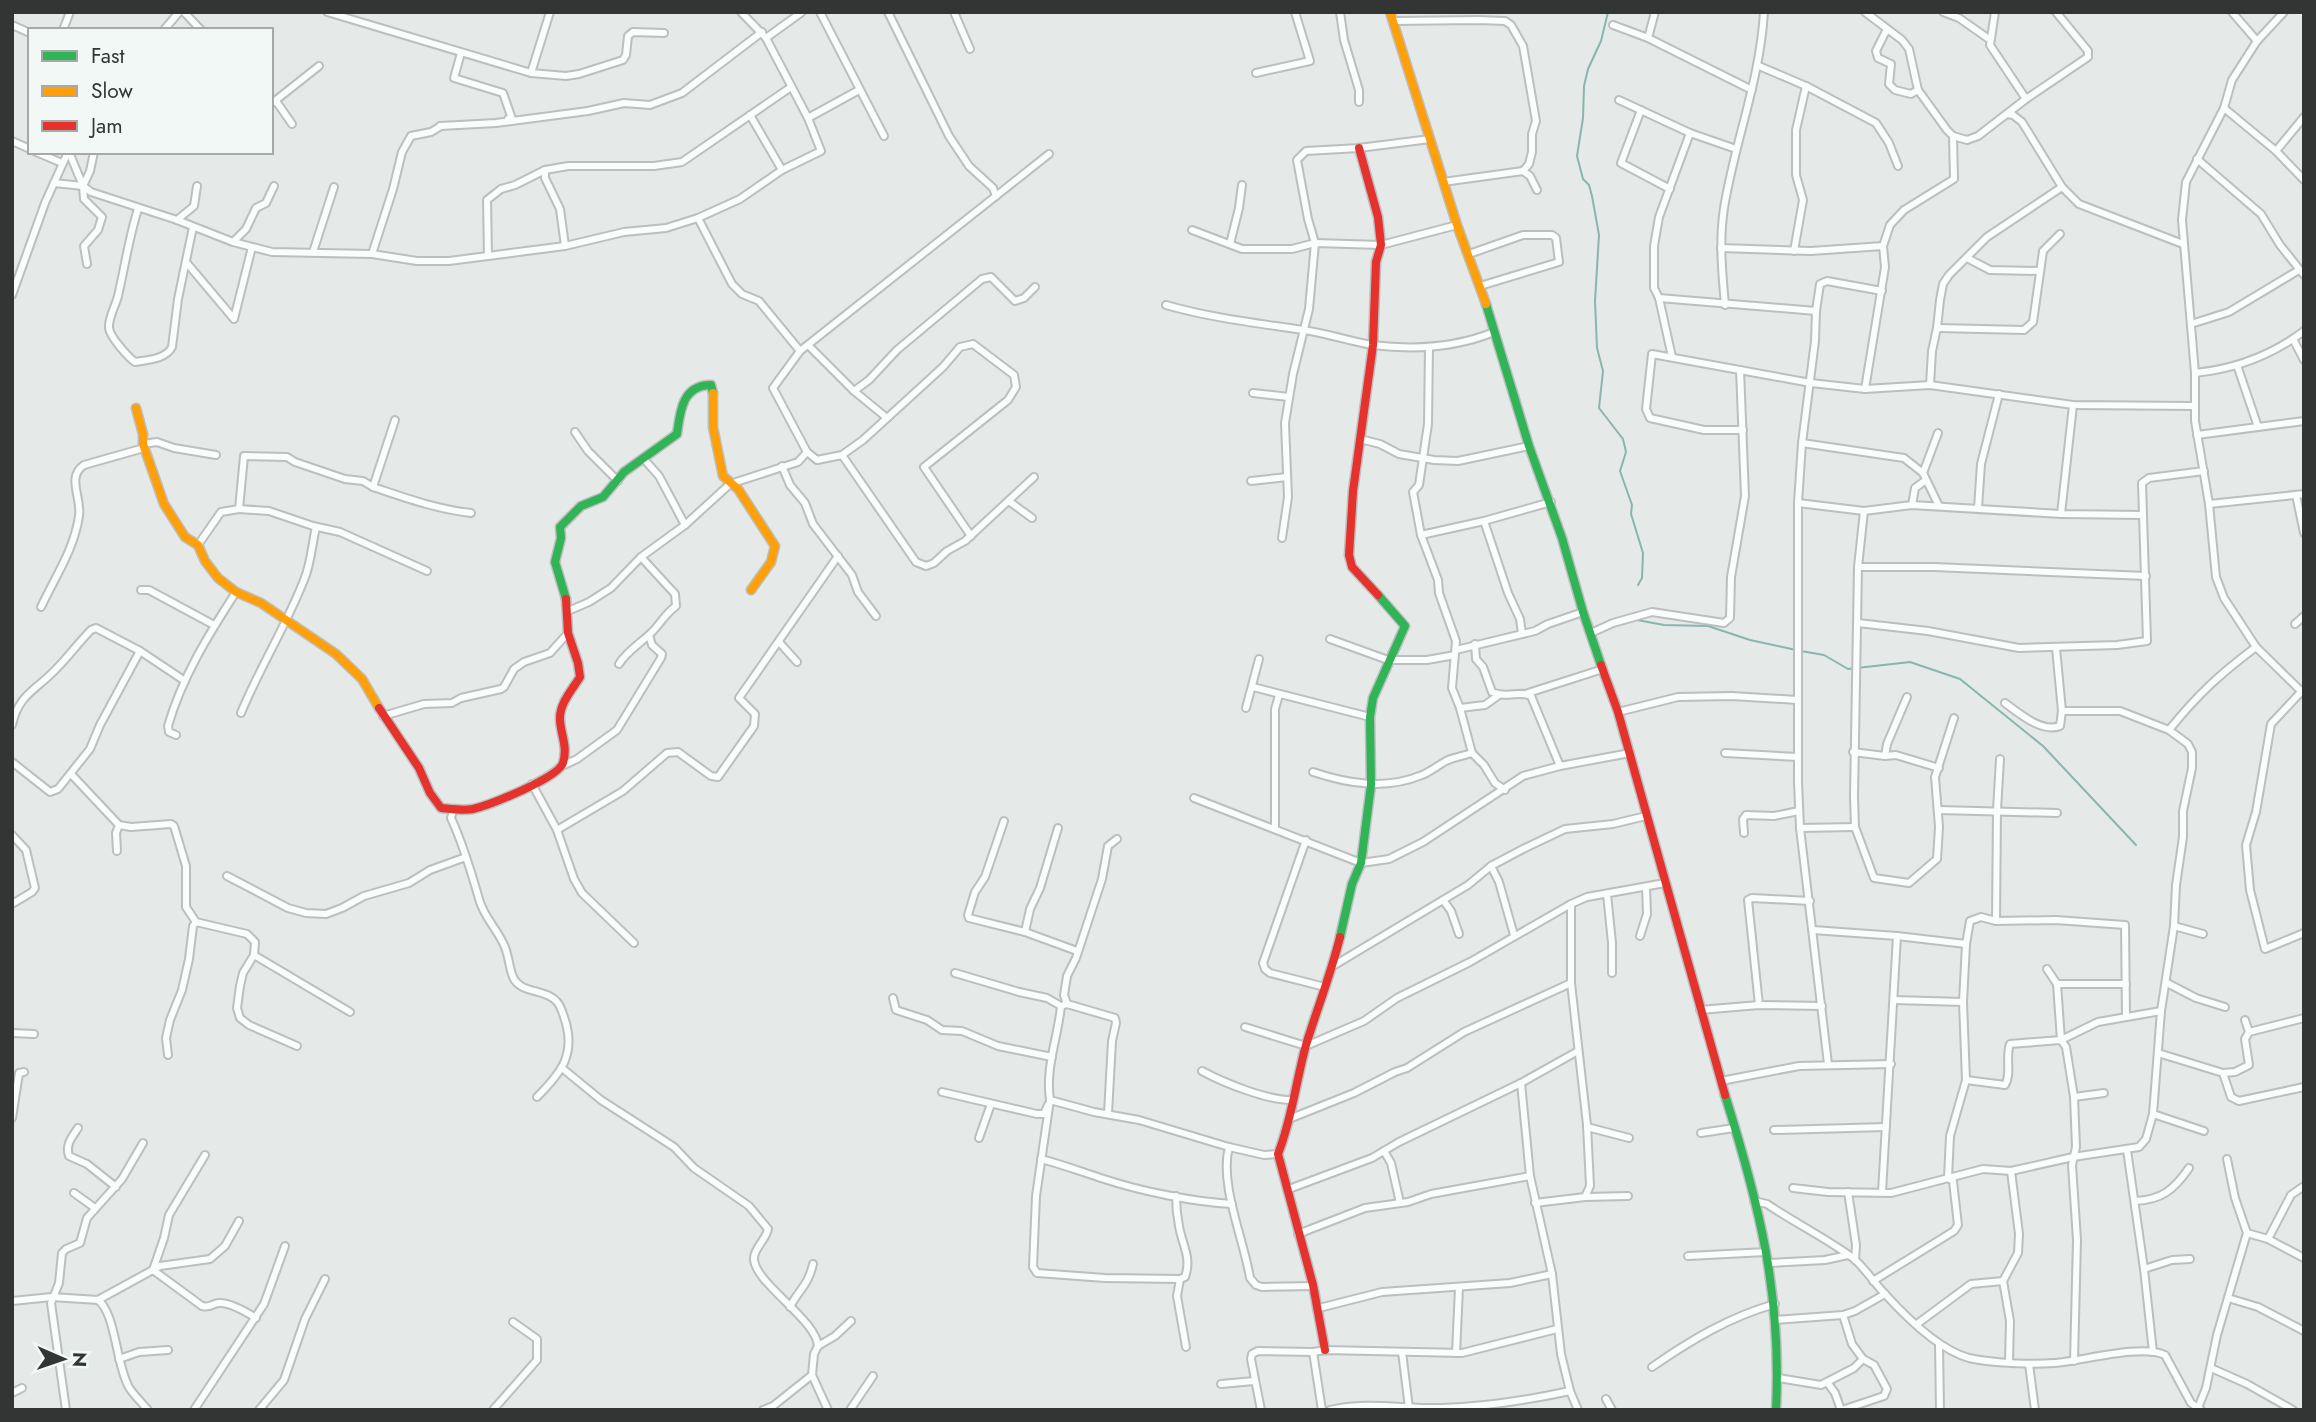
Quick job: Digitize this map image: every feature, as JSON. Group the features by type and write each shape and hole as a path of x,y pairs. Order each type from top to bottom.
{"street":[{"path":"166,28 182,12 199,28"},
{"path":"327,12 531,73 566,76 623,60 630,33 664,33"},
{"path":"361,22 364,12"},
{"path":"531,73 550,12"},
{"path":"54,183 83,186 91,192 177,220 233,242 272,251 372,254 417,261 449,261 565,246 624,232 666,228 698,218 740,199 782,170 821,150 808,118 764,35 741,12"},
{"path":"440,126 496,123 588,111 624,103 650,105 682,93 764,35 802,12"},
{"path":"820,12 884,136"},
{"path":"888,12 949,135 969,166 993,188 996,196"},
{"path":"954,12 970,49"},
{"path":"1256,73 1310,61 1295,12"},
{"path":"1340,12 1344,40 1360,102"},
{"path":"1648,38 1655,12"},
{"path":"1725,304 1721,248 1724,205 1759,66 1764,12"},
{"path":"1865,12 1909,49 1918,90 1953,135 1967,140 1978,136 2088,57 2088,51 2056,12"},
{"path":"1943,12 1959,18 1990,39"},
{"path":"1995,12 1990,45 2026,99"},
{"path":"2232,12 2257,41"},
{"path":"2284,12 2257,41 2232,80 2224,108 2186,182 2183,244 2195,373 2194,406 2209,504 2216,578 2224,598 2256,648 2302,693 2271,724 2256,812 2246,845 2250,890 2264,949 2304,933"},
{"path":"1443,182 1524,171 1529,164 1536,121 1523,46 1515,30 1505,21 1479,16 1391,17 1443,182 1457,225 1480,286 1529,446 1551,502 1583,612 1618,712 1672,902 1769,1264 1776,1320 1776,1410"},
{"path":"12,25 28,32"},
{"path":"1613,25 1648,38 1752,90"},
{"path":"1887,29 1876,51 1878,58 1891,64 1889,84 1895,90 1911,94 1918,90"},
{"path":"372,254 405,144 411,136 431,132 444,124 512,119 503,93 454,78 461,53"},
{"path":"292,124 274,102 319,66"},
{"path":"1759,66 1806,86 1876,123 1889,143 1898,166"},
{"path":"1794,251 1803,200 1796,175 1796,130 1806,86"},
{"path":"488,256 487,200 501,189 545,170 568,166 654,166 682,162 791,87"},
{"path":"808,118 859,90"},
{"path":"1619,100 1690,133 1736,149"},
{"path":"2224,108 2276,151 2304,180"},
{"path":"1641,110 1620,163 1670,189"},
{"path":"2007,114 2014,115 2022,122 2062,187 2079,204 2183,244"},
{"path":"750,115 782,170"},
{"path":"2276,151 2304,117"},
{"path":"1672,357 1659,298 1654,288 1654,247 1659,217 1690,133"},
{"path":"1865,389 1882,291 1885,267 1883,246 1889,225 1904,210 1954,179 1953,135"},
{"path":"1282,538 1288,497 1285,423 1309,309 1315,243 1297,160 1299,155 1306,151 1359,148 1430,139"},
{"path":"12,141 28,148"},
{"path":"1325,1350 1319,1308 1278,1154 1306,1046 1333,966 1352,884 1361,863 1371,785 1370,717 1373,698 1405,626 1349,561 1353,491 1373,345 1376,262 1381,245 1378,217 1359,148"},
{"path":"41,154 62,163"},
{"path":"12,295 67,154"},
{"path":"69,154 83,186 84,199 102,217 98,230 84,246 87,264"},
{"path":"83,186 94,154"},
{"path":"971,536 924,467 1008,400 1016,387 1014,374 973,344 966,344 863,440 842,454 817,460 807,452 773,388 800,351 1049,154"},
{"path":"2191,324 2229,312 2301,272 2261,214 2197,159"},
{"path":"545,170 545,178 560,209 565,246"},
{"path":"1524,171 1530,176 1537,190"},
{"path":"1230,244 1240,208 1242,185"},
{"path":"177,220 194,206 197,186"},
{"path":"233,242 246,229 256,208 266,204 274,186"},
{"path":"313,252 334,187"},
{"path":"1930,385 1932,351 1943,284 1949,275 1987,237 2062,187"},
{"path":"138,209 128,239 120,288 109,325 113,339 120,343 133,361 169,354 193,227"},
{"path":"698,218 732,284 742,295 759,301 800,351"},
{"path":"1192,230 1242,249 1292,249 1315,243 1381,245 1457,225"},
{"path":"1937,328 2024,330 2030,327 2045,246 2060,234"},
{"path":"1469,254 1523,236 1552,235 1556,238 1559,262 1480,286"},
{"path":"1721,248 1794,251 1883,246"},
{"path":"186,262 234,319 252,247"},
{"path":"1967,258 1990,270 2039,271"},
{"path":"854,391 869,380 906,342 982,279 991,277 1015,301 1024,298 1035,287"},
{"path":"1828,1065 1799,811 1798,503 1802,443 1811,383 1820,284 1823,281 1882,291"},
{"path":"1659,298 1816,311"},
{"path":"1166,305 1206,317 1305,330 1373,345 1429,347 1470,342 1494,332"},
{"path":"2195,373 2218,371 2250,361 2304,331"},
{"path":"2293,339 2304,360"},
{"path":"808,345 854,391 887,418"},
{"path":"1429,347 1428,424 1419,485 1413,492 1421,534 1438,580 1438,593 1456,641 1452,688 1472,753 1484,765 1495,783 1505,790"},
{"path":"1743,430 1704,430 1648,415 1650,357 1654,354 1811,383 1865,389 1930,385 2073,405 2194,406"},
{"path":"2237,365 2258,427"},
{"path":"1591,633 1635,615 1652,612 1724,623 1730,618 1731,577 1744,511 1740,370"},
{"path":"562,766 566,745 560,719 563,704 580,677 568,633 565,593 555,562 561,538 560,527 581,506 603,497 624,472 677,435 682,402 702,385 711,385 714,393 713,427 718,463 723,477 738,489 775,546 771,562 751,590"},
{"path":"1253,393 1289,397"},
{"path":"1978,508 1981,464 1999,394"},
{"path":"2061,514 2073,405"},
{"path":"136,408 143,446 164,504 185,537 198,545 205,561 218,578 236,592 261,603 336,654 362,679 383,716 419,768 424,783 441,808 470,810 550,777 562,766 617,730 661,658 662,654 652,645 649,635"},
{"path":"373,487 395,420"},
{"path":"2197,435 2304,421"},
{"path":"575,432 588,451 618,481"},
{"path":"1923,472 1938,433"},
{"path":"1360,439 1380,444 1399,454 1458,461 1529,446"},
{"path":"41,607 66,560 76,531 80,514 76,471 84,465 157,442 174,448 216,455"},
{"path":"1802,443 1904,458 1923,472 1939,506"},
{"path":"568,611 611,588 641,557 685,525 730,484 798,461 807,452"},
{"path":"842,454 916,562 926,566 934,564 947,551 971,536 1034,477"},
{"path":"239,509 243,456 287,457 345,479 363,481 409,500 471,513"},
{"path":"643,458 659,476 685,525"},
{"path":"782,466 790,485 805,503 813,524 852,575 858,592 876,616"},
{"path":"1858,623 1928,631 1991,645 2019,648 2117,645 2147,641 2142,483 2145,479 2204,471"},
{"path":"1251,481 1287,477"},
{"path":"1912,505 1915,488 1927,480"},
{"path":"2209,504 2300,494 2304,533"},
{"path":"1010,502 1032,518"},
{"path":"1421,534 1484,521 1551,502"},
{"path":"1798,503 1864,511 1912,505 2061,514 2143,515"},
{"path":"198,545 221,512 239,509 269,511 340,532 428,571"},
{"path":"1864,511 1858,567 1853,752 1856,827 1874,878 1909,883 1937,859 1936,777 1954,718"},
{"path":"1484,521 1508,593 1520,619 1522,634"},
{"path":"240,713 254,680 287,621 306,577 316,527"},
{"path":"556,830 623,791 667,753 678,752 711,776 718,777 754,726 755,714 739,698 838,556"},
{"path":"619,664 656,629 664,614 676,606 676,594 641,557"},
{"path":"1858,567 1934,567 2146,576"},
{"path":"141,590 149,590 214,625"},
{"path":"176,735 169,732 168,726 184,681 214,625 236,592"},
{"path":"1330,639 1388,660 1427,660 1522,634 1583,612"},
{"path":"2294,624 2304,616"},
{"path":"12,724 22,699 58,668 91,629 101,629 184,681"},
{"path":"383,716 424,704 452,704 461,698 501,689 514,669 524,662 550,653 568,633"},
{"path":"779,642 797,662"},
{"path":"1475,645 1476,659 1483,667 1489,688 1499,695"},
{"path":"2006,703 2027,718 2050,729 2060,726 2062,711 2056,648"},
{"path":"2169,730 2196,696 2220,674 2256,648"},
{"path":"12,762 50,792 58,789 90,749 140,651"},
{"path":"1246,708 1259,659"},
{"path":"1460,708 1485,705 1499,695 1528,694 1603,669"},
{"path":"1253,687 1370,717"},
{"path":"1528,694 1560,766"},
{"path":"1275,829 1275,709 1279,695"},
{"path":"1618,712 1678,697 1732,696 1798,700"},
{"path":"1885,756 1887,744 1907,697"},
{"path":"1793,1188 1891,1193 1983,1169 2011,1171 2073,1157 2127,1150 2139,1147 2146,1139 2153,1114 2161,1011 2174,926 2176,885 2183,837 2183,811 2193,759 2189,744 2169,730 2120,710 2062,711"},
{"path":"1853,752 1896,755 1939,768"},
{"path":"1313,772 1371,785 1407,780 1425,774 1449,759 1472,753"},
{"path":"1194,798 1361,863 1389,859 1412,847 1523,776 1630,753"},
{"path":"1725,753 1798,757"},
{"path":"1996,920 2000,759"},
{"path":"71,774 119,825 174,826 186,866 186,907 196,922 247,934 255,942 254,955 243,973 240,986 237,1009 240,1018 262,1032 297,1046"},
{"path":"532,783 556,830 582,893 634,943"},
{"path":"453,810 451,818 479,899 492,927 503,942 514,980 519,985 552,996 558,1002 566,1020 569,1042 562,1068 537,1097"},
{"path":"1938,810 2057,813"},
{"path":"1744,833 1743,818 1746,815 1774,816 1799,811"},
{"path":"1333,966 1443,900 1491,866 1565,829 1614,824 1646,816"},
{"path":"1004,821 985,877 975,892 969,918 1025,932 1077,951"},
{"path":"117,851 116,833 119,825"},
{"path":"1800,828 1856,827"},
{"path":"1025,932 1030,909 1044,876 1058,828"},
{"path":"12,835 26,850 35,888 12,904"},
{"path":"1117,839 1108,846 1102,879 1067,976 1048,1090 1050,1100 1037,1196 1033,1267 1037,1273 1105,1278 1185,1277 1188,1253 1179,1227 1176,1196"},
{"path":"1306,840 1263,963 1270,973 1325,987"},
{"path":"227,876 288,908 306,914 326,914 364,896 409,883 430,870 466,857"},
{"path":"1491,866 1499,882 1514,935"},
{"path":"1245,1027 1306,1046 1363,1021 1397,998 1470,962 1571,904 1587,897 1665,883"},
{"path":"1640,936 1647,914 1646,887"},
{"path":"1607,894 1612,973"},
{"path":"1443,900 1451,911 1459,934"},
{"path":"1759,1005 1748,900 1810,901"},
{"path":"1571,904 1571,983 1587,1127 1590,1186 1586,1197"},
{"path":"1873,1281 1954,1231 1958,1219 1952,1181 1948,1178 1950,1136 1966,1080 1963,1002 1970,921 1981,917 1996,920 2056,920 2125,925 2126,1016"},
{"path":"168,1055 166,1038 182,990 190,959 193,926 196,922"},
{"path":"2174,926 2203,934"},
{"path":"1813,930 1966,944"},
{"path":"1882,1192 1897,936"},
{"path":"254,955 350,1012"},
{"path":"2047,969 2057,984 2062,1040 2066,1047 2074,1097 2076,1147 2072,1165 2077,1240 2074,1361"},
{"path":"955,973 1115,1018 1108,1113"},
{"path":"1289,1119 1407,1068 1464,1032 1571,983"},
{"path":"2166,983 2196,998 2225,1007"},
{"path":"2057,984 2126,984"},
{"path":"893,998 896,1010 927,1020 942,1030 962,1031 998,1046 1052,1057"},
{"path":"1894,1000 1963,1002"},
{"path":"1700,1010 1759,1005 1822,1006"},
{"path":"1966,1080 2005,1086 2008,1081 2010,1044 2062,1040 2098,1022 2161,1011"},
{"path":"2158,1053 2223,1073 2235,1072 2249,1065 2245,1039 2249,1032 2304,1018"},
{"path":"2245,1020 2249,1032"},
{"path":"12,1033 34,1034"},
{"path":"1289,1189 1360,1163 1521,1083 1578,1051"},
{"path":"1721,1081 1772,1070 1828,1065 1891,1064"},
{"path":"562,1068 601,1100 674,1147 694,1168 760,1216 768,1229 754,1260 761,1275 814,1332 818,1346"},
{"path":"12,1116 17,1081 19,1073 23,1072"},
{"path":"1202,1072 1239,1087 1284,1100 1293,1100"},
{"path":"2223,1073 2231,1097 2239,1101 2304,1087"},
{"path":"1521,1083 1530,1176 1552,1274 1557,1329 1570,1391 1578,1410"},
{"path":"942,1092 1037,1114 1044,1114 1050,1100"},
{"path":"2074,1097 2104,1093"},
{"path":"1050,1100 1108,1113 1229,1147 1264,1155 1278,1154"},
{"path":"979,1138 991,1104"},
{"path":"2153,1114 2204,1131"},
{"path":"1587,1127 1629,1138"},
{"path":"1774,1130 1886,1127"},
{"path":"78,1128 69,1141 69,1156 87,1164 116,1187"},
{"path":"1701,1133 1734,1128"},
{"path":"66,1410 52,1297 59,1283 62,1253 80,1243 84,1225 95,1208 116,1187 143,1143"},
{"path":"1229,1147 1226,1158 1232,1204 1250,1278 1256,1285 1313,1286"},
{"path":"2127,1150 2144,1269 2152,1352"},
{"path":"1384,1151 1391,1163 1400,1203"},
{"path":"153,1270 169,1215 205,1155"},
{"path":"1041,1159 1116,1183 1176,1196 1232,1204"},
{"path":"1754,1201 1767,1204 1856,1260 1885,1294 1939,1344 1951,1351 1969,1358 2029,1364 2152,1352 2165,1356 2191,1403 2199,1409 2217,1335 2247,1233 2235,1199 2227,1159"},
{"path":"2135,1201 2150,1200 2166,1194 2178,1185 2189,1168"},
{"path":"2008,1361 2010,1321 2003,1281 2018,1253 2019,1234 2011,1171"},
{"path":"1298,1234 1365,1208 1530,1176"},
{"path":"2269,1239 2291,1195 2304,1186"},
{"path":"1848,1192 1856,1260"},
{"path":"74,1193 95,1208"},
{"path":"1535,1203 1586,1197 1628,1196"},
{"path":"12,1301 52,1297 99,1300 160,1266 210,1259 225,1246 239,1221"},
{"path":"2247,1233 2269,1239 2304,1258"},
{"path":"194,1410 256,1318 274,1280 285,1246"},
{"path":"1688,1256 1766,1252"},
{"path":"1769,1264 1825,1260 1848,1255"},
{"path":"2144,1269 2172,1260 2190,1259"},
{"path":"790,1307 808,1282 813,1264"},
{"path":"153,1270 202,1306 219,1303 239,1307 256,1318"},
{"path":"1319,1308 1382,1292 1510,1283 1552,1274"},
{"path":"260,1410 284,1380 305,1319 325,1279"},
{"path":"1180,1279 1178,1296 1186,1347"},
{"path":"1917,1324 1971,1284 2003,1281"},
{"path":"1456,1353 1459,1288"},
{"path":"1776,1320 1843,1315 1885,1294"},
{"path":"2228,1298 2258,1307 2304,1331"},
{"path":"99,1300 106,1307 119,1359 130,1388 148,1410"},
{"path":"1652,1367 1720,1324 1775,1304"},
{"path":"1827,1382 1835,1393 1841,1410 1884,1396 1887,1392 1874,1365 1863,1359 1852,1344 1843,1315"},
{"path":"828,1410 812,1375 814,1354 818,1346 835,1336 851,1321"},
{"path":"492,1410 537,1360 537,1339 513,1322"},
{"path":"1261,1410 1251,1359 1252,1354 1258,1351 1456,1353 1514,1342 1557,1329"},
{"path":"1939,1344 1940,1410"},
{"path":"119,1359 139,1352 168,1350"},
{"path":"1313,1352 1322,1410"},
{"path":"1402,1352 1409,1408"},
{"path":"1778,1378 1821,1385 1854,1368 1863,1359"},
{"path":"2029,1364 2035,1410"},
{"path":"2211,1368 2293,1410"},
{"path":"763,1410 773,1406 812,1375"},
{"path":"849,1410 873,1376"},
{"path":"1221,1384 1254,1381"},
{"path":"12,1393 22,1388"},
{"path":"1330,1410 1372,1406 1443,1408 1525,1401 1570,1391"},
{"path":"1606,1399 1612,1410"}],"waterway":[{"path":"1608,12 1601,41 1588,69 1584,86 1583,118 1577,156 1583,179 1589,185 1599,235 1595,301 1597,348 1603,371 1599,408 1623,439 1626,452 1620,471 1632,505 1631,514 1643,553 1642,578 1638,585"},
{"path":"1637,620 1664,625 1708,626 1750,640 1796,650"},
{"path":"1801,651 1824,655 1848,669 1910,662 1960,679 2043,746 2136,845"}],"traffic: fast":[{"path":"1486,304 1529,446 1562,538 1601,665"},
{"path":"566,599 555,562 561,538 560,527 581,506 603,497 624,472 677,434 684,401 688,395 701,386 711,385 713,393"},
{"path":"1340,937 1352,884 1361,863 1371,785 1370,717 1373,698 1405,626 1378,595"},
{"path":"1725,1095 1766,1250 1775,1327 1776,1410"}],"traffic: slow":[{"path":"1390,12 1457,225 1486,304"},
{"path":"713,393 713,427 723,476 738,489 775,546 771,562 751,590"},
{"path":"136,408 143,444 164,504 185,537 198,545 205,561 218,578 236,592 261,603 336,654 362,679 379,708"}],"traffic: jam":[{"path":"1359,148 1378,217 1381,245 1376,262 1373,345 1353,491 1349,555 1352,567 1378,595"},
{"path":"379,708 419,768 430,793 441,808 473,809 508,797 549,776 563,763 565,747 560,714 580,677 568,633 566,599"},
{"path":"1601,665 1618,712 1725,1095"},
{"path":"1325,1350 1313,1285 1278,1154 1306,1045 1340,937"}]}
